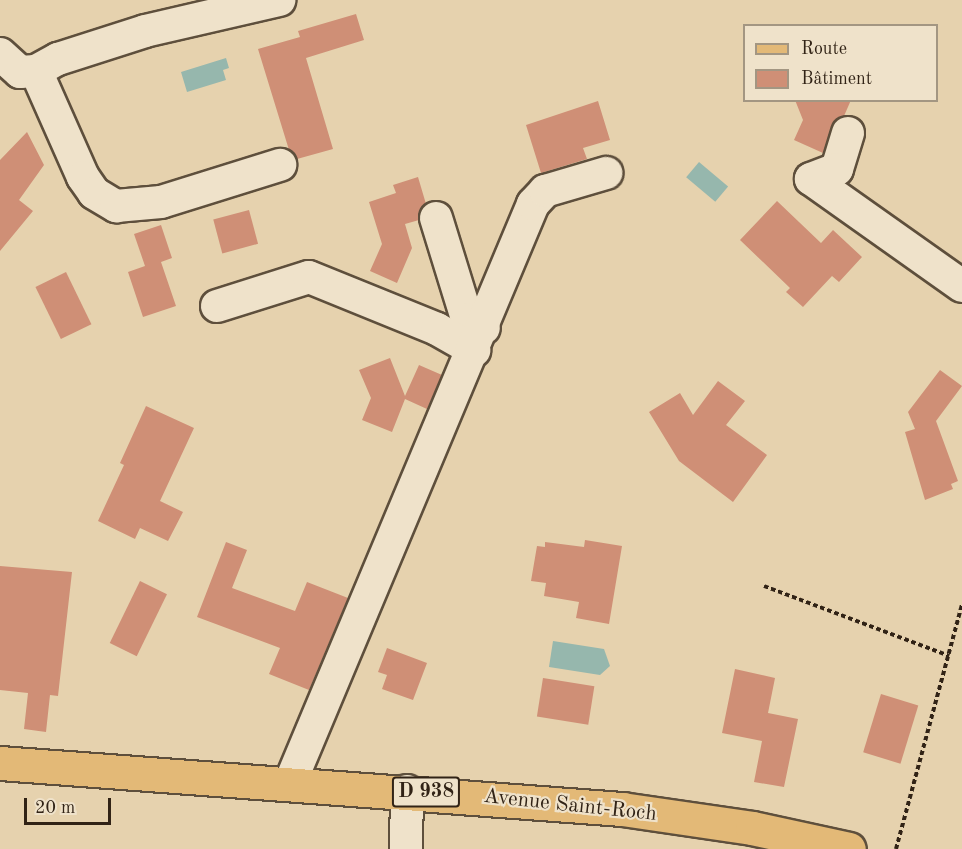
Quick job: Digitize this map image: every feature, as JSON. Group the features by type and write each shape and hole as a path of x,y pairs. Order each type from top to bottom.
{"main road":[{"name":"Avenue Saint-Roch","path":"0,763 407,791 622,809 752,828 849,849"}],"street":[{"path":"0,54 20,72 36,71 58,59 145,31 279,0"},
{"path":"36,71 83,177 94,193 116,206 161,202 280,165"},
{"path":"848,132 837,170 811,179 962,286"},
{"path":"291,783 479,339 533,204 545,191 606,173"},
{"path":"436,218 466,319 479,339"},
{"path":"217,306 309,277 437,329 479,339"},
{"path":"406,849 407,791"}],"path":[{"path":"764,586 949,656"},
{"path":"896,849 962,604"}],"water":[{"path":"226,58 229,68 223,70 226,80 187,92 181,72"},
{"path":"699,162 728,186 715,202 686,177"},
{"path":"553,641 604,649 610,666 600,675 549,667"}],"building":[{"path":"356,14 364,40 306,58 333,149 297,159 289,150 258,49 300,37 298,31"},
{"path":"598,101 610,140 583,148 587,159 541,173 526,125"},
{"path":"796,102 850,102 844,116 831,127 823,153 794,140 803,120"},
{"path":"27,132 44,165 19,200 33,211 0,251 0,160"},
{"path":"418,177 426,204 419,220 405,224 412,248 397,283 370,271 382,244 369,202 396,193 393,185"},
{"path":"777,201 821,243 833,230 862,257 839,282 832,276 803,307 786,292 790,288 740,240"},
{"path":"249,210 258,244 222,253 213,220"},
{"path":"161,225 172,258 161,262 176,306 143,317 128,272 145,266 134,234"},
{"path":"66,272 91,324 61,339 35,287"},
{"path":"390,358 405,396 419,365 442,375 427,409 405,399 392,432 362,420 371,398 359,370"},
{"path":"940,370 962,386 936,421 958,481 951,484 953,489 925,500 905,432 915,429 908,412"},
{"path":"718,381 745,401 726,425 767,455 733,502 679,461 649,412 680,393 693,415"},
{"path":"146,406 194,428 160,501 183,512 168,541 140,528 135,539 98,521 124,465 120,463"},
{"path":"585,540 622,546 609,624 576,618 579,602 544,596 546,583 531,581 537,546 545,547 545,542 584,547"},
{"path":"226,542 247,550 232,588 295,611 307,582 348,598 309,690 269,674 280,648 197,617"},
{"path":"0,566 72,572 58,696 50,695 46,732 24,729 28,693 0,690"},
{"path":"140,581 167,594 137,656 110,643"},
{"path":"387,648 427,663 413,700 382,689 387,675 378,672"},
{"path":"735,669 775,678 768,713 798,719 784,787 754,782 762,741 722,733"},
{"path":"543,678 594,686 588,725 537,717"},
{"path":"881,694 918,705 900,764 863,752"}]}
